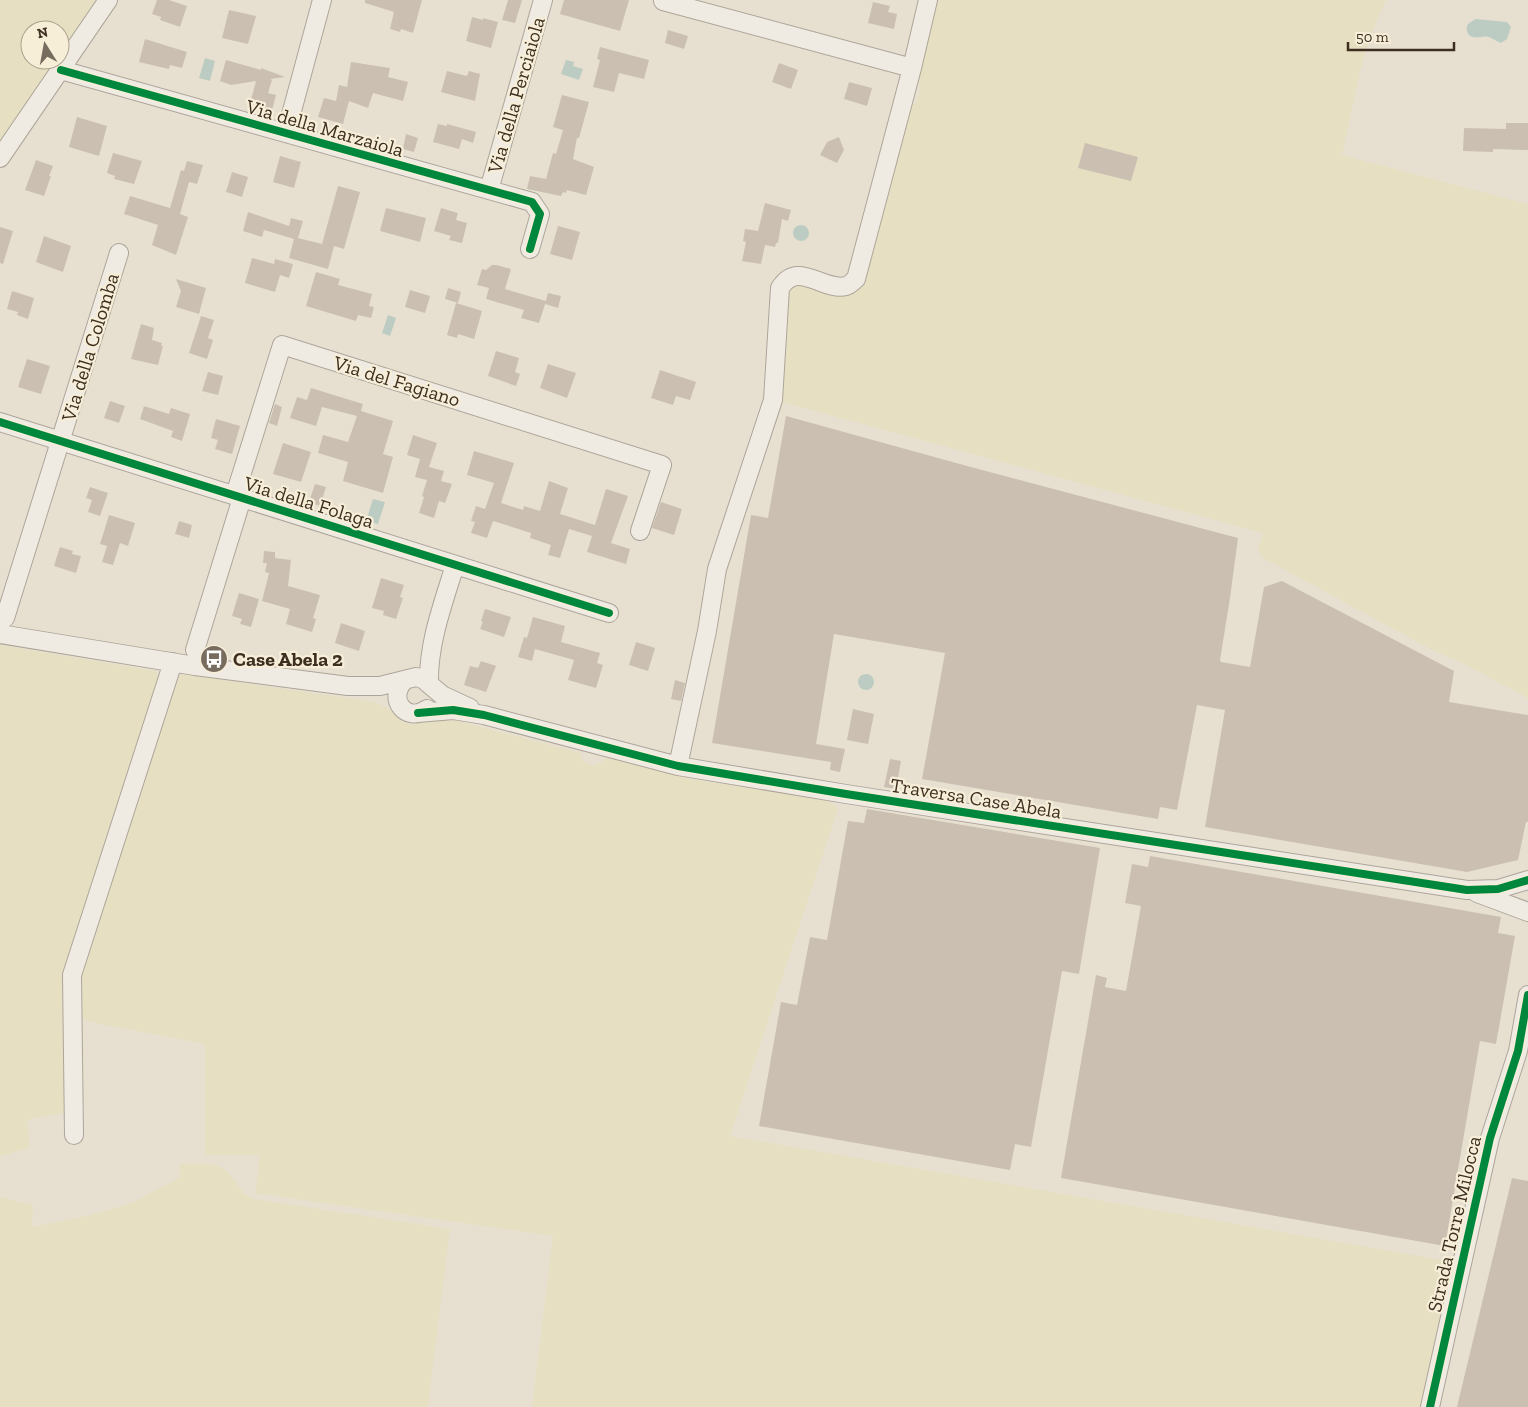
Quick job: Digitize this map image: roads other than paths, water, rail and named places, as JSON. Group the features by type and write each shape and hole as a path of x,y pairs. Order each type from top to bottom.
{"street":[{"path":"70,57 108,0"},
{"path":"286,134 322,0"},
{"name":"Via della Perciaiola","path":"489,190 543,0"},
{"path":"678,766 707,631 717,569 772,400 780,288 785,280 792,276 807,277 833,286 847,286 856,278 912,68 928,0"},
{"path":"663,1 912,68"},
{"path":"0,158 61,70"},
{"name":"Via della Marzaiola","path":"61,70 532,202 540,214 530,249"},
{"name":"Via della Colomba","path":"3,626 119,253"},
{"name":"Via del Fagiano","path":"195,650 282,345 662,465 640,531"},
{"name":"Via della Folaga","path":"0,422 609,613"},
{"path":"418,713 431,703 433,698 429,671 433,638 455,565"},
{"path":"3,626 173,662 348,686 380,686 407,679 420,678 456,702 484,715"},
{"path":"401,707 397,696 400,684 416,669 433,638"},
{"path":"74,1135 72,975 173,662"},
{"path":"348,686 380,695 407,712 453,710 484,715"},
{"name":"Traversa Case Abela","path":"484,715 678,766 846,794 1467,890"},
{"path":"1467,890 1498,889 1528,880"},
{"path":"1467,890 1528,912"},
{"path":"1518,1051 1528,995"},
{"path":"1518,1051 1528,1032"},
{"name":"Strada Torre Milocca","path":"1430,1407 1490,1138 1518,1051"}],"place":[{"name":"Case Abela 2","path":"214,659"}]}
